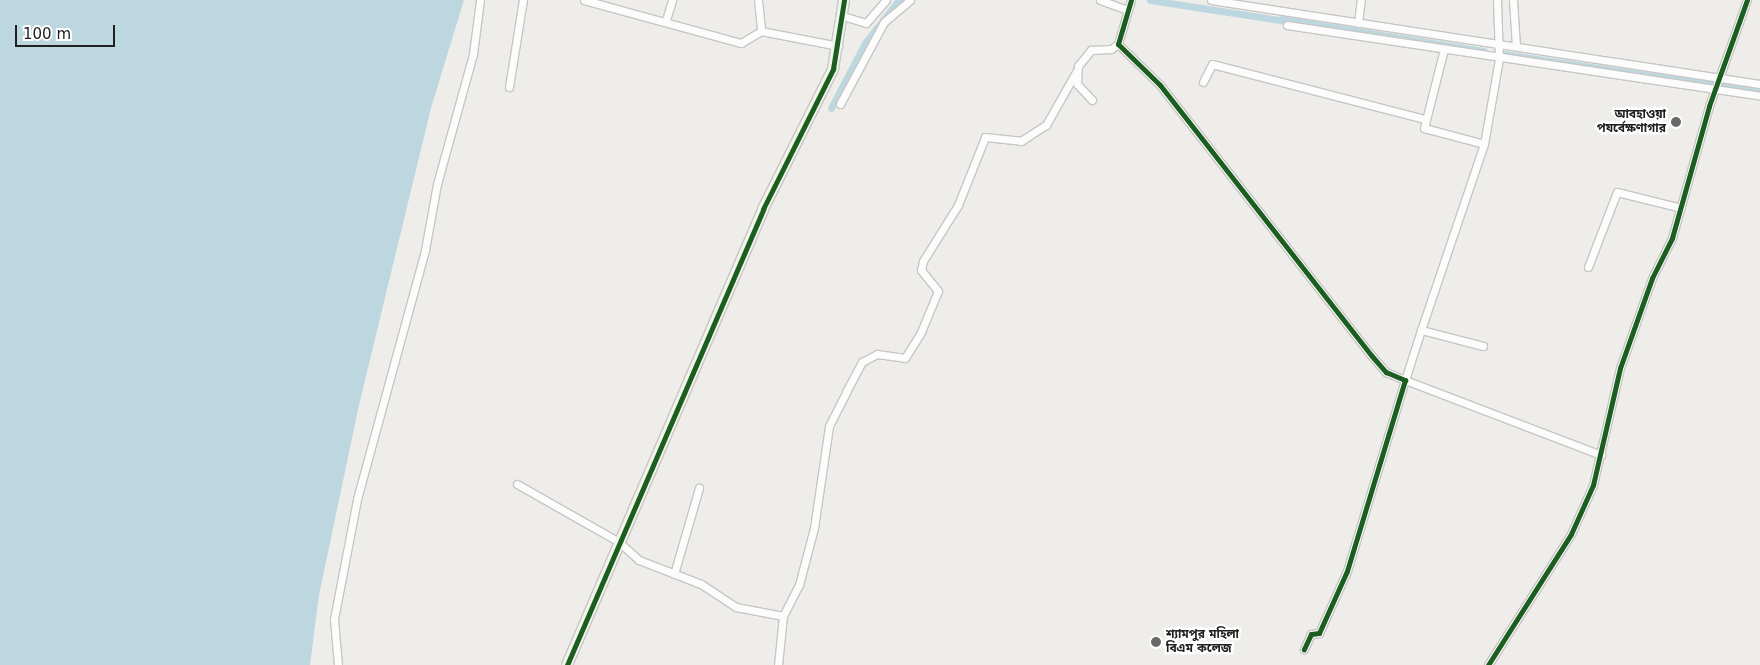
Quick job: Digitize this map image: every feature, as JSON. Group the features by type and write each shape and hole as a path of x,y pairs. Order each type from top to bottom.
{"street":[{"path":"338,665 334,619 356,499 425,250 473,54 480,0"},
{"path":"509,86 523,0"},
{"path":"584,0 666,20 741,43 761,31 839,46"},
{"path":"666,20 672,0"},
{"path":"758,0 761,31"},
{"path":"567,665 764,209 833,69 839,46 844,0"},
{"path":"843,16 866,23 886,0"},
{"path":"840,104 884,22 910,0"},
{"path":"778,665 783,616 799,585 814,528 829,426 862,362 877,354 905,358 921,332 938,291 921,270 923,261 958,205 985,137 1020,141 1046,125 1076,72 1091,50 1111,49 1118,44 1130,5 1100,0"},
{"path":"1211,0 1760,84"},
{"path":"1358,23 1361,0"},
{"path":"1304,649 1311,634 1319,633 1347,571 1421,330 1484,144 1499,59 1500,44 1497,0"},
{"path":"1513,0 1516,46"},
{"path":"1488,665 1571,534 1593,485 1630,336 1681,208 1720,77 1746,0"},
{"path":"1287,26 1499,59 1760,96"},
{"path":"1118,44 1160,85 1386,372 1601,455"},
{"path":"1444,49 1424,119 1424,128 1484,144"},
{"path":"1203,82 1212,64 1424,119"},
{"path":"1076,72 1077,84 1092,100"},
{"path":"1588,267 1617,192 1681,208"},
{"path":"1421,330 1483,346"},
{"path":"517,484 619,542 639,560 674,574 736,607 783,616"},
{"path":"674,574 699,488"}],"water":[{"path":"0,0 464,0 431,108 359,405 319,595 310,665 0,665"}],"waterway":[{"path":"831,108 865,43 899,0"},
{"path":"1150,0 1285,21"},
{"path":"1281,19 1483,51"},
{"path":"1503,54 1760,92"}],"cycle path":[{"path":"567,665 763,209 833,69 844,0"},
{"path":"1131,0 1118,44 1160,85 1371,355 1386,372 1405,380 1347,571 1319,633 1311,634 1304,649"},
{"path":"1488,665 1571,534 1593,485 1620,368 1652,278 1672,238 1709,106 1747,0"}],"place":[{"name":"আবহাওয়া পযর্বেক্ষণাগার","path":"1676,122"},
{"name":"শ্যামপুর মহিলা বিএম কলেজ","path":"1156,642"}]}
